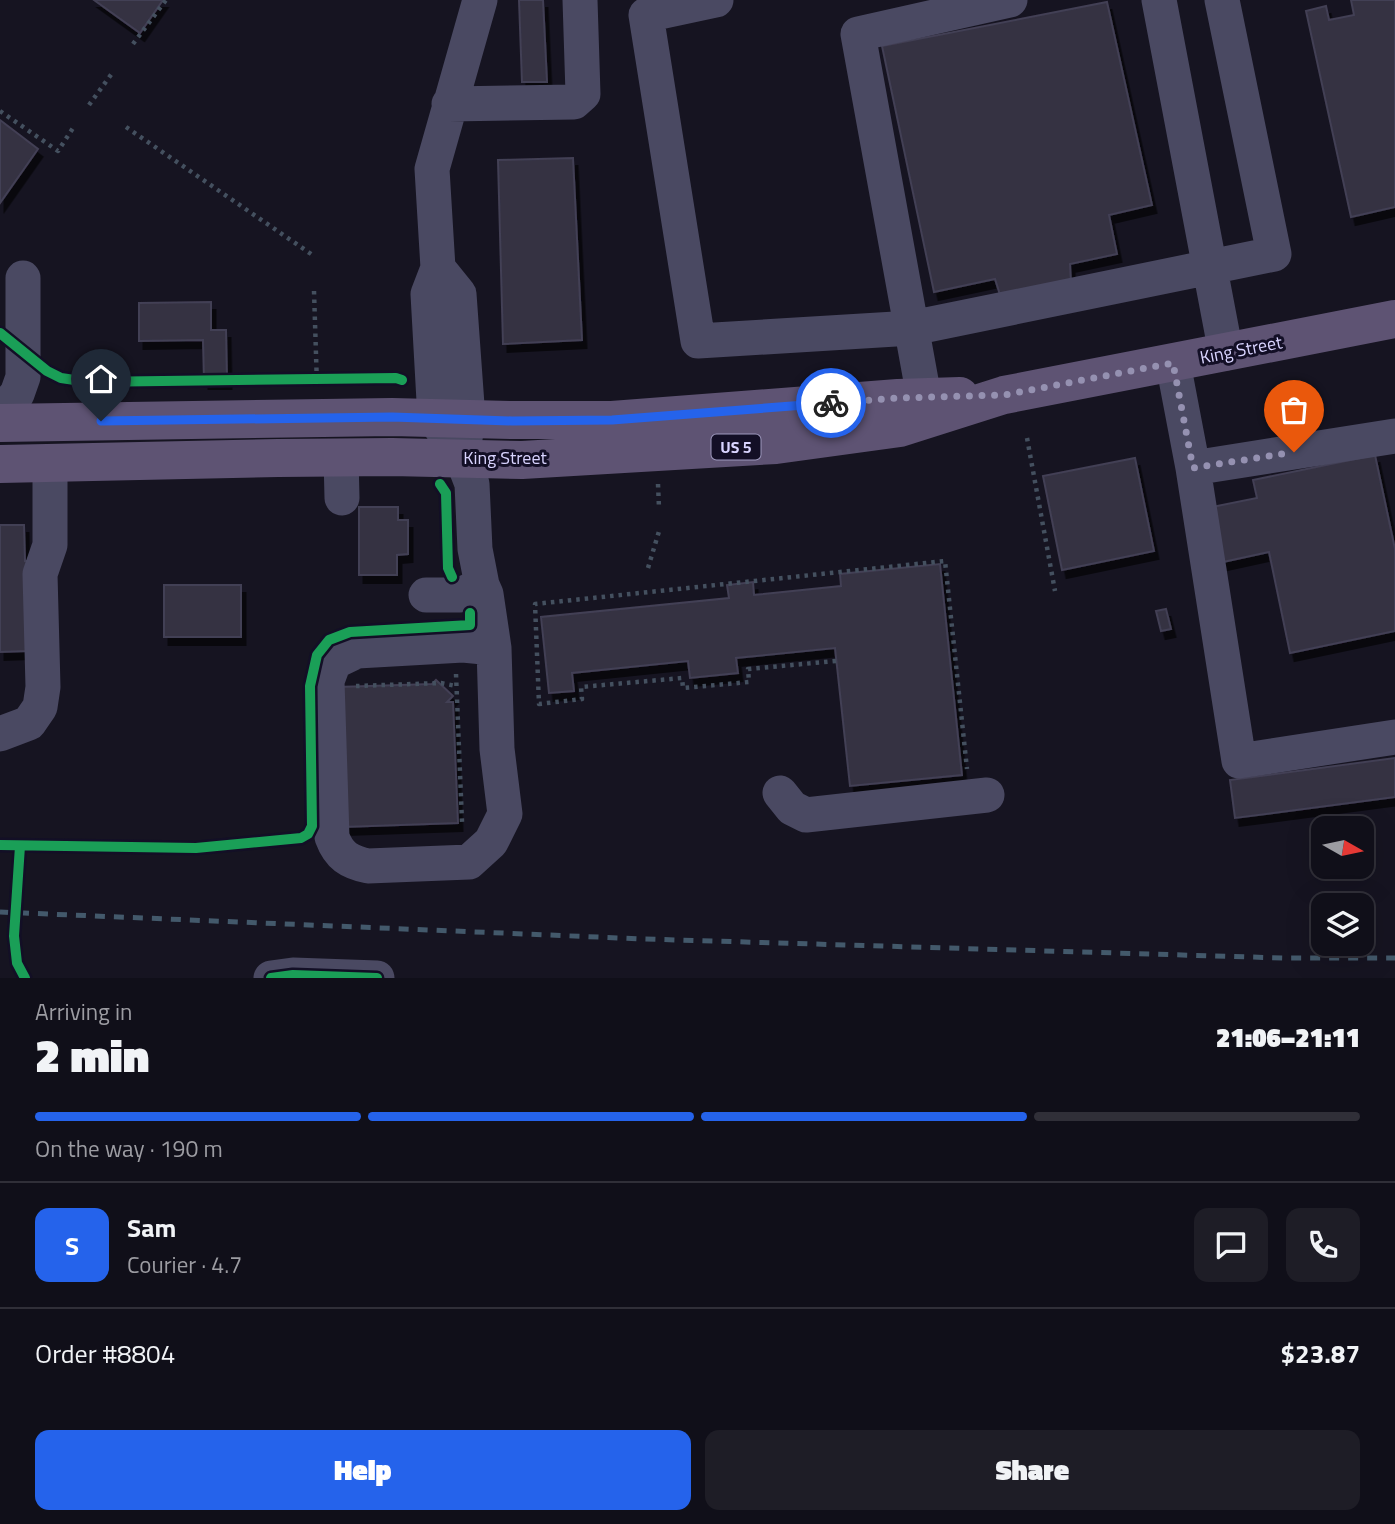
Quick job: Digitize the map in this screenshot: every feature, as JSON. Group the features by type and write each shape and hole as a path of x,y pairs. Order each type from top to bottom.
{"main road":[{"name":"King Street","path":"0,464 341,457 522,460 776,445 900,428 1004,395 1395,319"},
{"name":"King Street","path":"0,423 392,417 624,419 924,397 1004,395"}],"street":[{"path":"480,0 432,169 438,268 428,294 452,419 472,484 475,549 486,594 494,648 497,749 505,814 491,842 469,862 368,866 343,857 332,837 331,674 356,651 463,645 494,648"},
{"path":"449,104 574,102 583,94 580,0"},
{"path":"716,0 646,15 698,341 912,328 1275,254 1222,0"},
{"path":"924,397 858,34 1010,0"},
{"path":"1159,0 1226,353"},
{"path":"0,413 17,394 23,377 23,278"},
{"path":"1173,363 1193,468 1239,761 1395,737"},
{"path":"1193,468 1395,436"},
{"path":"341,457 342,498"},
{"path":"4,734 29,723 40,707 43,688 40,574 50,545 50,465"},
{"path":"426,595 460,595 482,585"},
{"path":"780,793 792,808 806,815 978,797"},
{"path":"278,977 377,978"}],"path":[{"path":"134,44 166,0"},
{"path":"89,105 113,72"},
{"path":"0,111 58,150 73,128"},
{"path":"126,127 314,257"},
{"path":"314,291 317,394"},
{"path":"303,379 330,379"},
{"path":"1027,438 1055,591"},
{"path":"657,479 659,508"},
{"path":"648,568 660,528"},
{"path":"836,661 748,670 749,682 683,688 682,678 581,687 582,699 538,704 535,604 945,561 978,797"},
{"path":"456,673 463,822"},
{"path":"331,674 456,686"}],"building":[{"path":"94,0 163,0 140,33"},
{"path":"519,0 543,0 547,82 522,82"},
{"path":"1351,0 1395,0 1395,207 1351,217 1306,11 1326,6 1329,20 1354,15"},
{"path":"1107,2 1152,205 1109,215 1117,254 1070,264 1071,283 1001,298 995,279 934,292 882,46"},
{"path":"0,120 38,149 0,203"},
{"path":"573,158 582,340 503,344 498,160"},
{"path":"211,302 211,330 226,330 227,381 204,381 203,340 139,341 139,303"},
{"path":"1375,455 1395,549 1395,631 1290,653 1269,552 1223,562 1212,507 1257,498 1253,480"},
{"path":"1135,458 1154,551 1062,570 1043,476"},
{"path":"359,507 398,507 398,520 408,520 408,554 397,555 397,575 359,575"},
{"path":"0,525 24,525 25,561 30,561 27,651 0,652"},
{"path":"940,564 962,775 850,786 835,648 736,658 738,673 690,678 688,661 572,673 574,691 549,693 541,617 729,598 727,585 753,582 754,595 841,586 840,574"},
{"path":"164,585 241,585 241,637 164,637"},
{"path":"1166,609 1171,629 1161,631 1156,611"},
{"path":"436,680 453,696 447,702 453,702 458,823 343,827 338,687 432,684"},
{"path":"1395,758 1395,797 1235,818 1230,780"}],"railway":[{"path":"0,912 644,939 1284,958 1395,958"}],"cycle path":[{"path":"0,333 47,371 61,378 88,382 402,380"},
{"path":"440,484 446,493 448,568 452,577"},
{"path":"0,845 196,848 301,838 308,834 312,826 310,686 317,655 329,640 350,632 470,625 470,613"},
{"path":"20,846 14,936 17,963 25,978"},
{"path":"271,978 293,975 377,978"}],"way so far":[{"path":"831,403 1004,395 1173,363 1193,468 1294,452"}],"route":[{"path":"101,421 392,417 512,421 612,420 831,403"}]}
